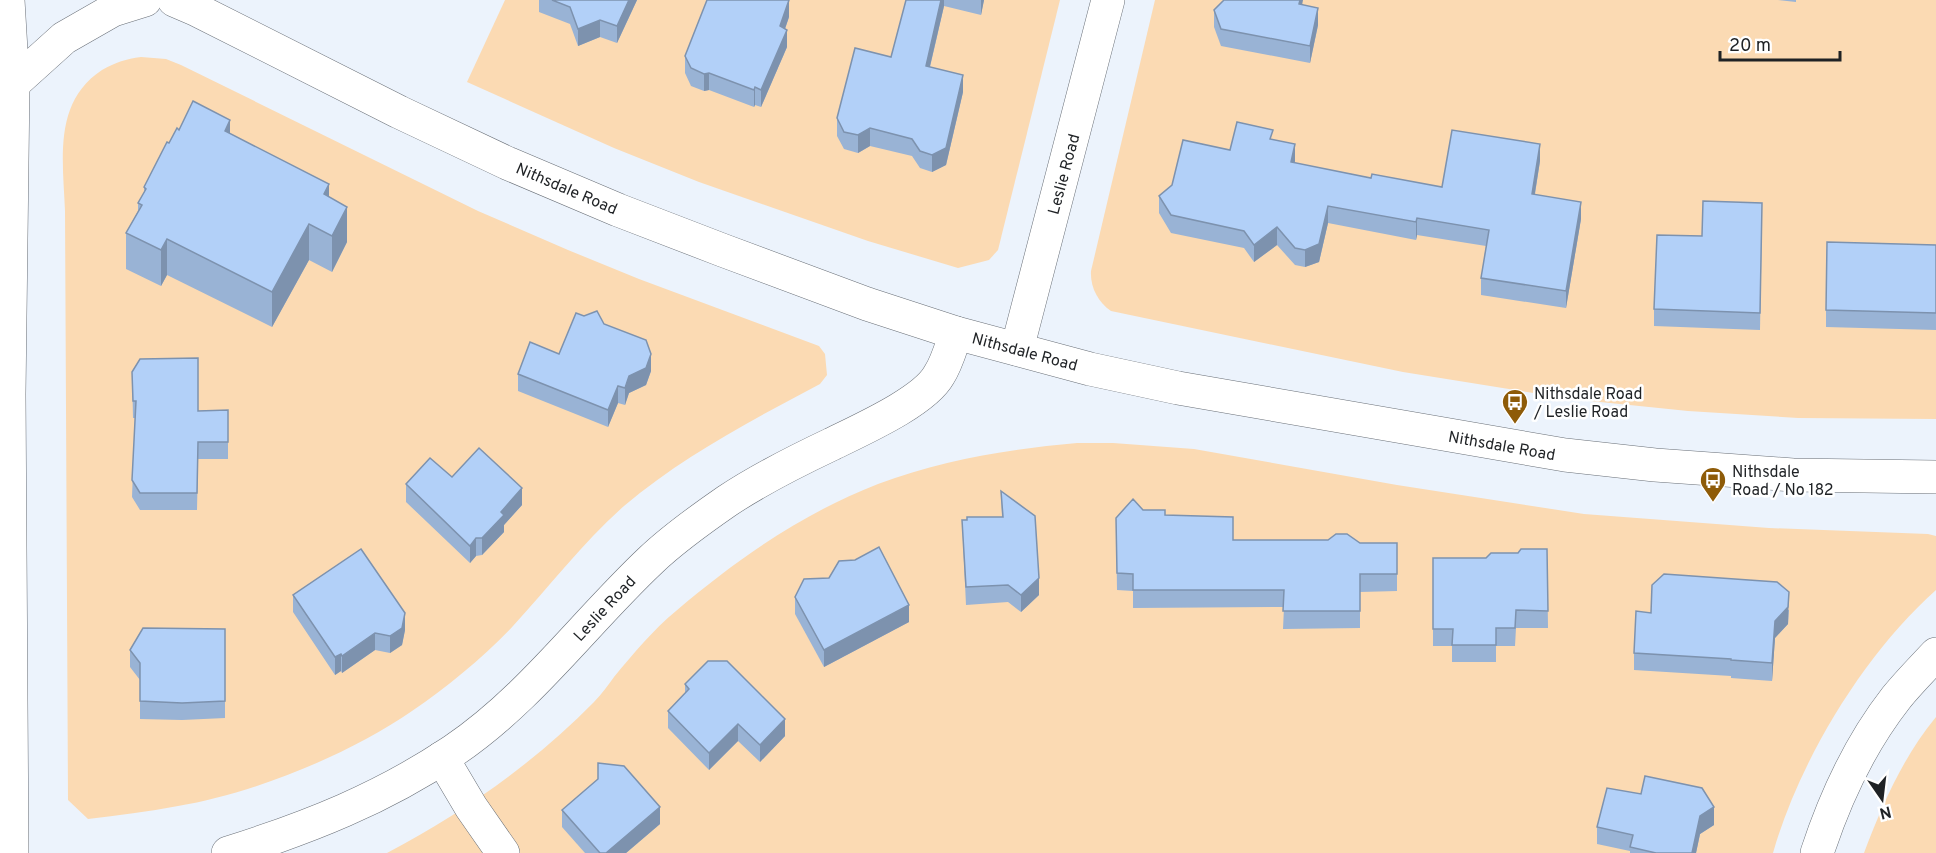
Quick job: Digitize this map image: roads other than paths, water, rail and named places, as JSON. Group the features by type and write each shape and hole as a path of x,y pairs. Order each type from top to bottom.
{"street":[{"path":"8,0 13,84 5,394 12,853"},
{"path":"13,84 64,38 113,10 145,0"},
{"name":"Nithsdale Road","path":"174,0 215,18 399,112 507,163 618,210 733,254 867,304 956,333 1090,369 1178,388 1565,455 1654,465 1793,475 1936,477"},
{"name":"Leslie Road","path":"1017,349 1108,0"},
{"name":"Leslie Road","path":"228,853 310,826 361,804 442,758 496,718 532,685 652,558 695,524 729,499 785,467 872,424 923,393 939,376 956,333"},
{"path":"1817,853 1843,785 1864,747 1896,698 1936,654"},
{"path":"442,758 471,807 503,853"}],"place":[{"name":"Nithsdale Road / Leslie Road","path":"1515,425"},
{"name":"Nithsdale Road / No 182","path":"1713,503"}]}
